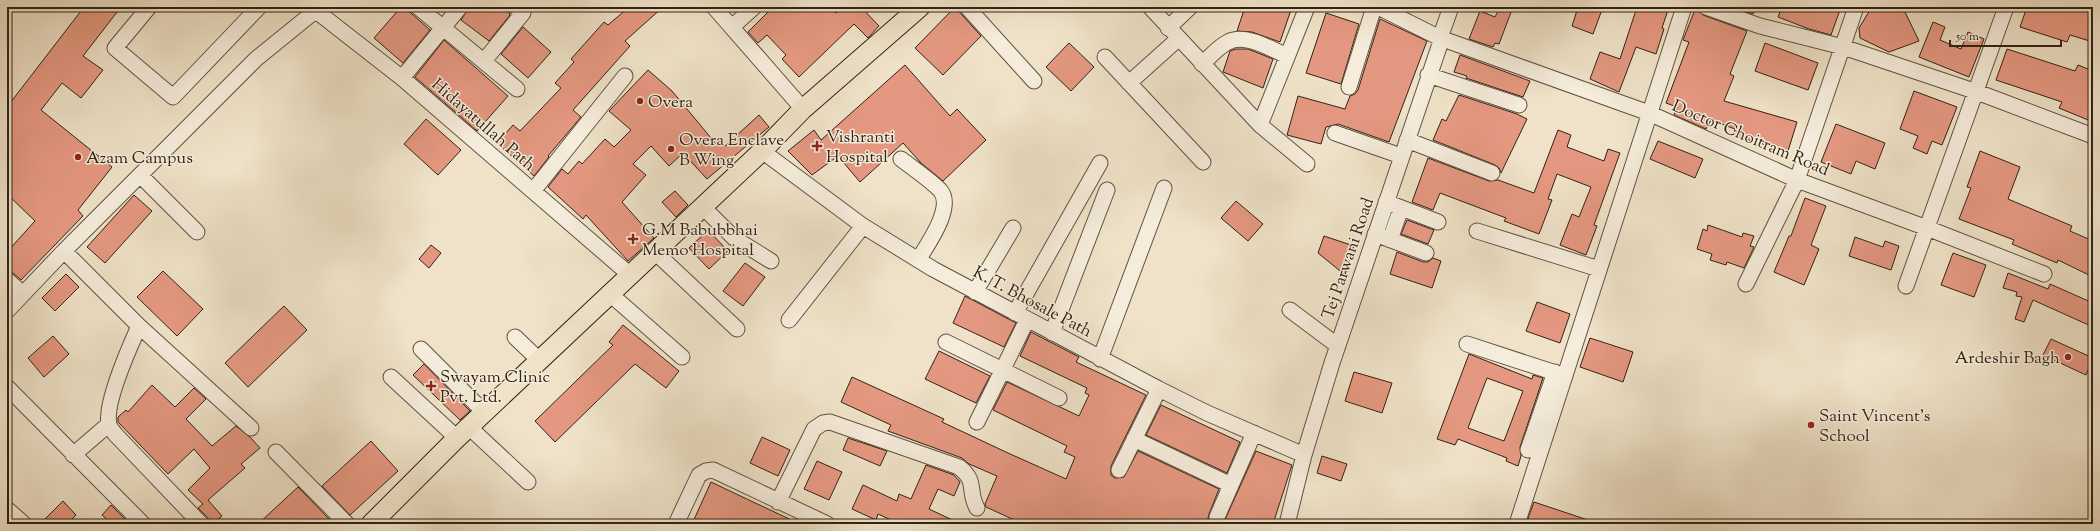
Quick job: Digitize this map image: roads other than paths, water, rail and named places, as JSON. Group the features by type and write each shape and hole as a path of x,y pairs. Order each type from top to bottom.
{"main road":[{"path":"371,524 463,432 629,274 762,151 803,110 920,7"}],"street":[{"path":"149,7 115,48 173,97 259,7"},
{"path":"418,7 517,89"},
{"path":"402,78 460,7"},
{"path":"484,61 523,13 516,7"},
{"path":"714,7 803,110"},
{"path":"732,27 754,7"},
{"path":"967,7 1034,81"},
{"path":"1150,7 1260,125 1307,164"},
{"path":"1129,83 1173,33 1190,7"},
{"path":"1260,125 1307,7"},
{"path":"1349,87 1374,7"},
{"name":"Doctor Choitram Road","path":"1378,7 1440,38 1649,113 1797,180 1927,228 2044,274"},
{"name":"Tej Parwani Road","path":"1287,524 1304,455 1338,346 1428,75 1440,44 1440,38 1451,7"},
{"path":"1528,450 1560,374 1599,269 1684,7"},
{"path":"1706,7 1764,27 1843,47 1977,92 2093,136"},
{"path":"1746,284 1797,180 1856,7"},
{"path":"1906,286 1977,92 2006,7"},
{"path":"7,311 64,251 256,59 315,8"},
{"name":"Hidayatullah Path","path":"315,8 402,78 629,274"},
{"path":"1202,64 1228,42 1240,40 1250,41 1287,56"},
{"path":"1104,57 1203,162"},
{"path":"1428,75 1519,105"},
{"path":"533,191 625,76"},
{"path":"1335,133 1401,156"},
{"path":"1407,140 1492,173"},
{"name":"K. T. Bhosale Path","path":"762,151 863,226 918,260 975,292 1159,389 1304,455"},
{"path":"901,159 941,191 945,199 944,211 918,260"},
{"path":"977,422 1002,370 1021,317 1100,163"},
{"path":"140,175 197,232"},
{"path":"1100,359 1164,188"},
{"path":"1052,333 1107,190"},
{"path":"1386,202 1438,222"},
{"path":"702,206 734,238 771,261"},
{"path":"1390,240 1401,208"},
{"path":"789,320 863,226"},
{"path":"975,292 1013,228"},
{"path":"1477,231 1599,269"},
{"path":"1375,234 1426,253"},
{"path":"64,251 139,326 251,428"},
{"path":"654,251 737,329"},
{"path":"7,280 23,294"},
{"path":"609,293 682,357"},
{"path":"1290,310 1338,346"},
{"path":"139,326 128,350 110,404 108,424 115,434 201,524"},
{"path":"515,337 539,360"},
{"path":"946,342 1059,398"},
{"path":"1467,344 1560,374"},
{"path":"421,350 484,412"},
{"path":"1517,524 1560,374"},
{"path":"391,377 528,482"},
{"path":"7,387 143,524"},
{"path":"1119,470 1159,389"},
{"path":"778,502 814,429 823,423 830,422 959,467 967,473 971,480 973,501 977,508"},
{"path":"73,455 108,424"},
{"path":"1217,517 1254,433"},
{"path":"1134,439 1231,485"},
{"path":"276,452 347,524"},
{"path":"676,524 699,476 706,471 713,470 778,502 810,521 827,524"},
{"path":"7,509 24,524"}],"place":[{"name":"Overa","path":"640,101"},
{"name":"Vishranti Hospital","path":"817,146"},
{"name":"Overa Enclave B Wing","path":"671,149"},
{"name":"Azam Campus","path":"78,157"},
{"name":"G.M Babubbhai Memo Hospital","path":"633,239"},
{"name":"Ardeshir Bagh","path":"2068,357"},
{"name":"Swayam Clinic Pvt. Ltd.","path":"431,386"},
{"name":"Saint Vincent's School","path":"1811,425"}]}
